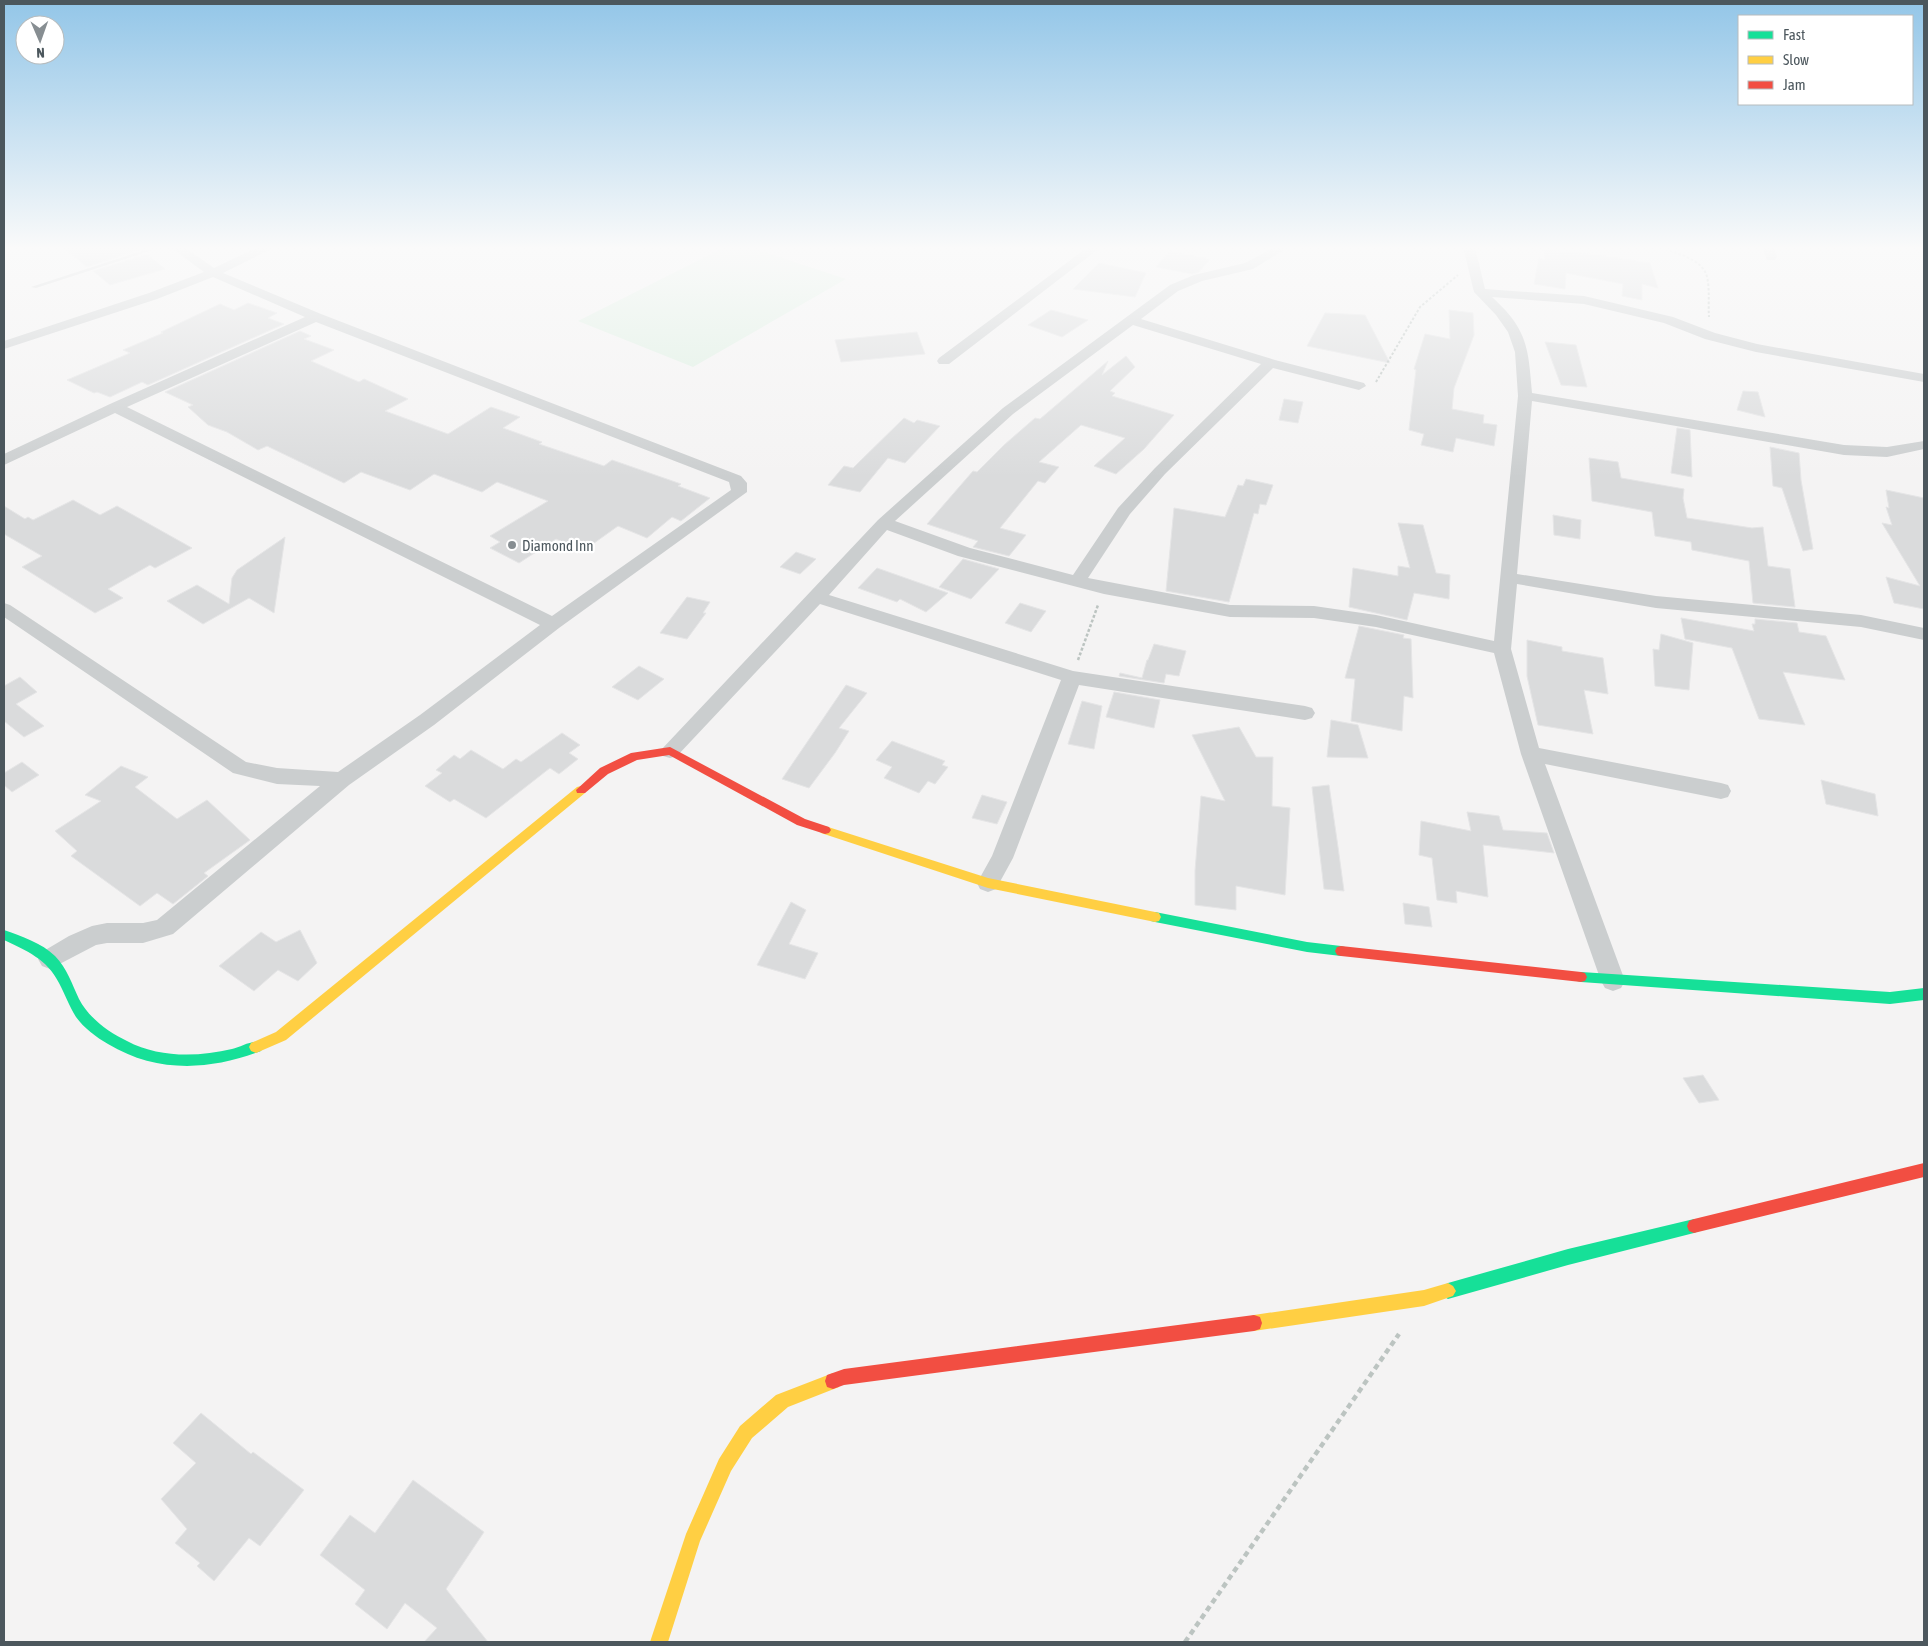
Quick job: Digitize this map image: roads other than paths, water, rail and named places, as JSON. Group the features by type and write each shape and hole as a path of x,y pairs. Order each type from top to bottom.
{"street":[{"path":"4,344 67,324"},
{"path":"4,460 301,324"},
{"path":"50,959 96,934 143,934 165,927 342,780 427,720 554,624 739,492 739,483 735,479 334,324"},
{"path":"944,361 993,324"},
{"path":"670,751 817,597 884,523 1008,411 1126,324"},
{"path":"1143,324 1270,363 1359,386"},
{"path":"1509,324 1515,332 1522,352 1525,396 1510,578 1502,649 1532,754 1613,981"},
{"path":"1678,324 1710,336 1756,348 1924,378"},
{"path":"1078,582 1124,511 1160,471 1270,363"},
{"path":"1525,396 1844,450 1887,452 1924,445"},
{"path":"115,408 554,624"},
{"path":"884,523 964,552 1104,588 1230,610 1314,612 1376,621 1502,649"},
{"path":"1510,578 1656,602 1861,621 1924,634"},
{"path":"817,597 1072,677 1305,713"},
{"path":"4,609 240,768 277,776 342,780"},
{"path":"988,883 1002,858 1072,677"},
{"path":"4,935 50,959 85,1018 111,1041 139,1054 175,1060 209,1060 244,1052 281,1036 604,771 635,756 670,751 801,822 988,883 1307,946 1613,981 1890,998 1924,994"},
{"path":"1532,754 1721,791"},
{"path":"659,1642 692,1540 725,1465 746,1432 782,1401 844,1377 1141,1339 1424,1298 1568,1257 1924,1170"}],"place":[{"name":"Diamond Inn","path":"512,545"}]}
